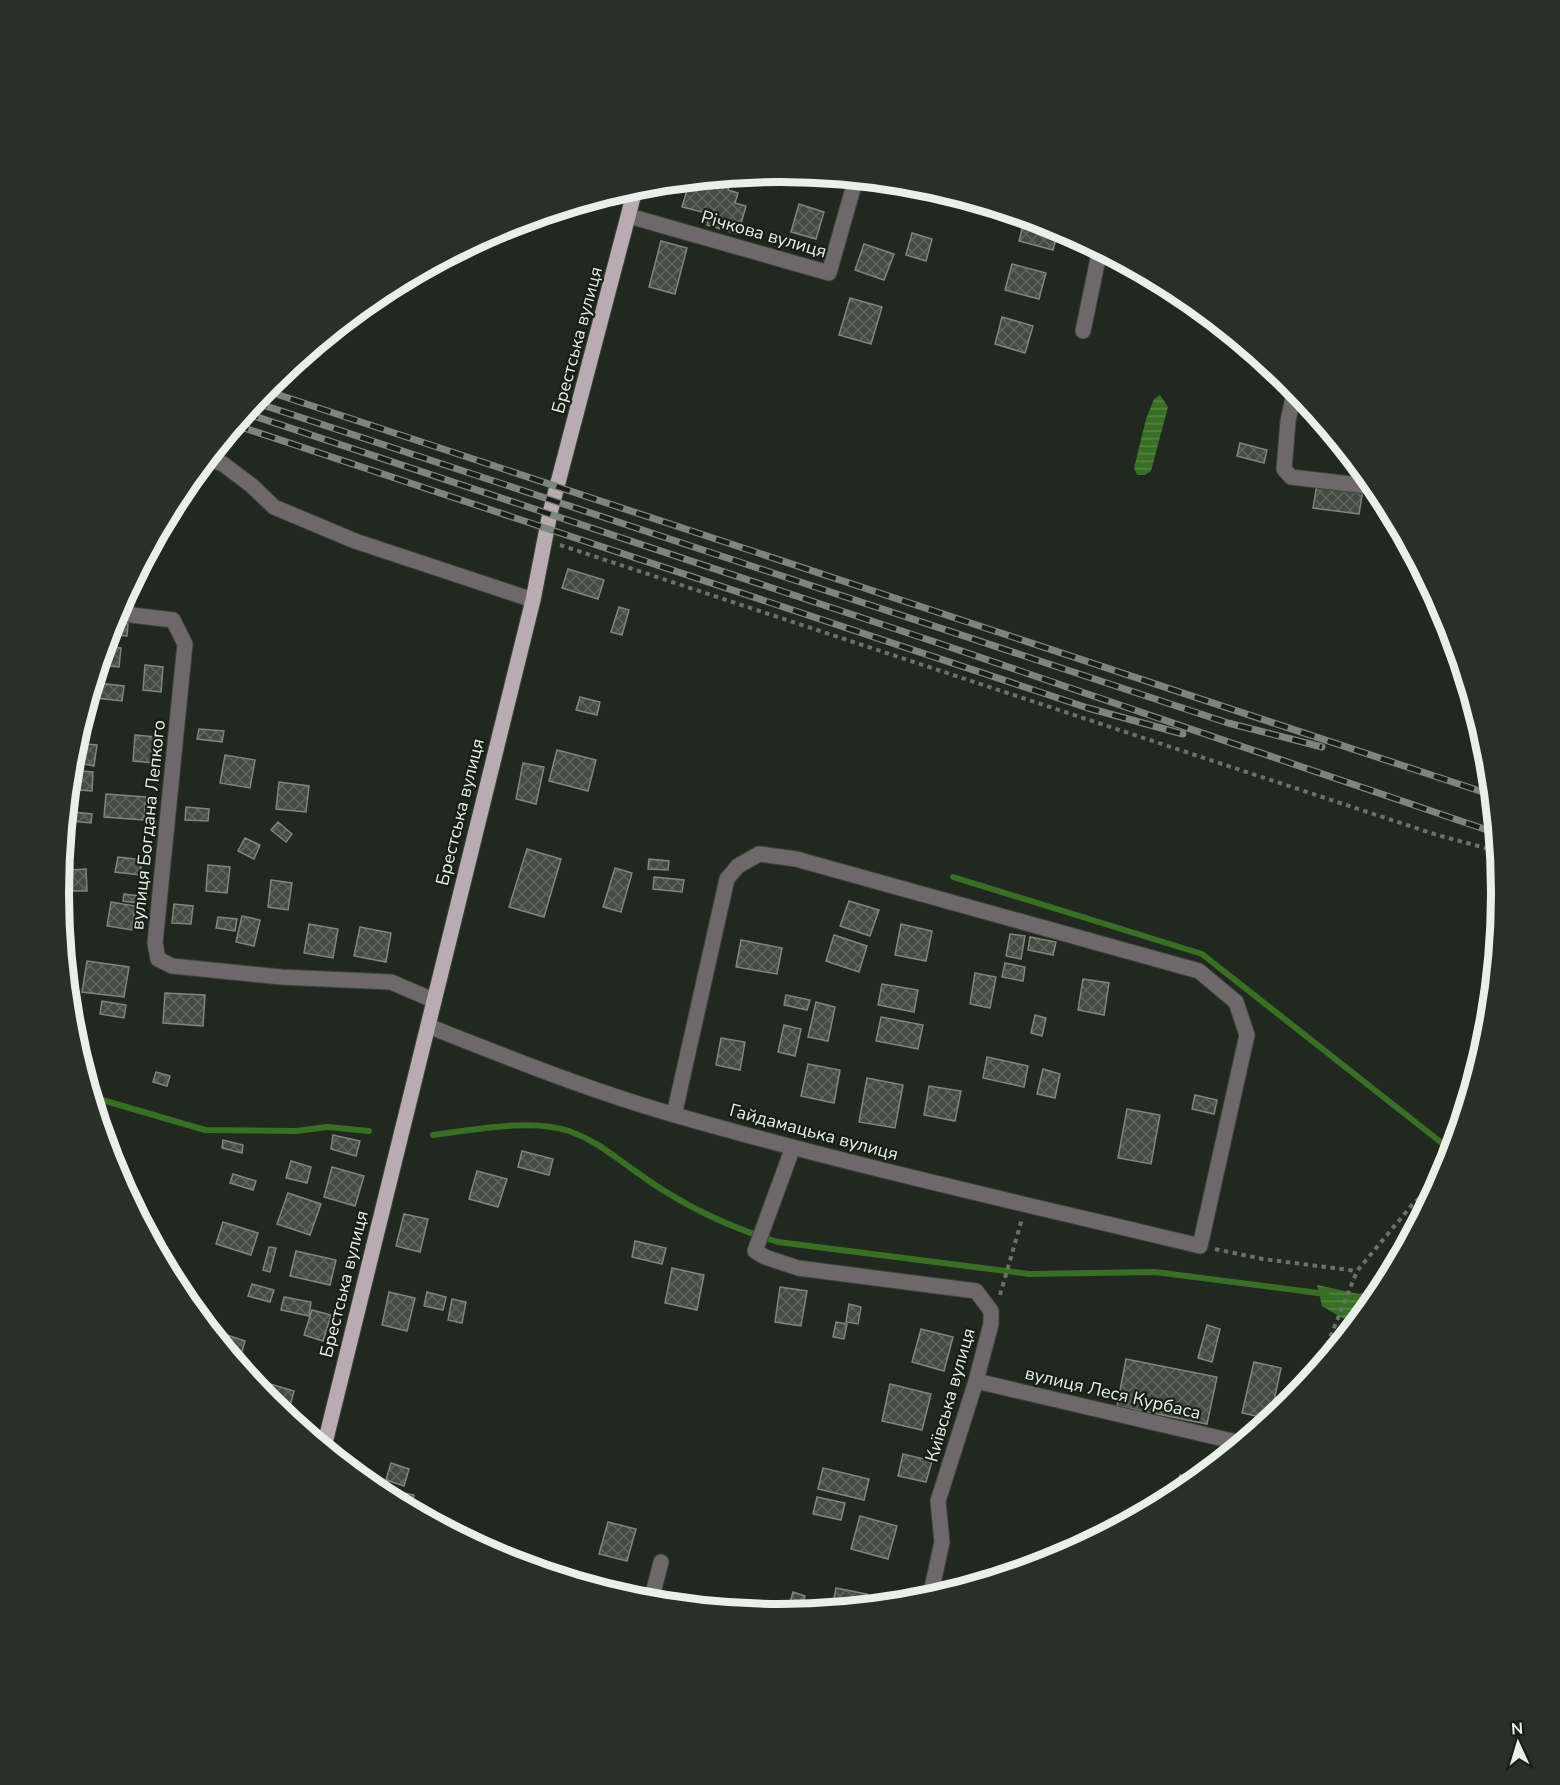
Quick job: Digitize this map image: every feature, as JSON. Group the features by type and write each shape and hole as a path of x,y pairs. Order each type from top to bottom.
{"main road":[{"name":"Брестська вулиця","path":"326,1439 533,600 545,540 633,197"}],"street":[{"name":"Річкова вулиця","path":"628,216 829,273 854,186"},
{"path":"1083,331 1098,257"},
{"path":"1292,400 1288,421 1284,469 1291,477 1363,485"},
{"path":"215,461 251,485 274,507 355,541 533,600"},
{"name":"вулиця Богдана Лепкого","path":"126,614 173,620 185,644 155,943 158,959 172,966 281,977 391,982 433,1000"},
{"path":"674,1114 727,879 738,866 759,854 796,859 1199,971 1236,1002 1247,1035 1200,1246"},
{"name":"Гайдамацька вулиця","path":"428,1026 535,1069 674,1114 793,1147 1200,1246"},
{"name":"Київська вулиця","path":"793,1147 754,1248 765,1257 798,1268 976,1291 991,1311 991,1324 976,1381 939,1501 942,1542 932,1587"},
{"name":"вулиця Леся Курбаса","path":"976,1381 1232,1441"},
{"path":"653,1592 661,1562"}],"path":[{"path":"545,540 1426,831 1489,848"},
{"path":"1325,1349 1350,1282 1357,1271 1412,1205 1424,1194"},
{"path":"1005,1280 1024,1204"},
{"path":"1200,1246 1263,1259 1357,1271"}],"shaded area":[{"path":"1160,395 1168,407 1151,471 1145,475 1137,475 1134,468 1146,419 1154,399"},
{"path":"1317,1285 1359,1294 1368,1292 1347,1321 1322,1306"}],"building":[{"path":"730,183 728,190 738,193 735,203 746,206 738,234 707,225 710,214 682,207 688,188"},
{"path":"799,204 824,212 816,239 791,232"},
{"path":"1023,225 1056,238 1053,250 1019,241"},
{"path":"912,233 932,239 926,261 906,255"},
{"path":"661,241 687,248 675,294 649,287"},
{"path":"864,244 894,254 884,280 855,270"},
{"path":"1012,264 1046,273 1039,299 1005,290"},
{"path":"850,298 882,307 871,344 839,335"},
{"path":"1002,317 1033,326 1025,353 995,344"},
{"path":"1240,443 1267,450 1264,463 1237,456"},
{"path":"1317,484 1363,490 1359,514 1313,508"},
{"path":"568,569 604,580 598,599 562,588"},
{"path":"619,607 629,610 622,635 611,632"},
{"path":"122,623 128,624 127,636 118,635"},
{"path":"113,647 121,648 119,667 106,666"},
{"path":"145,665 163,667 161,692 143,690"},
{"path":"101,683 124,686 122,701 96,698"},
{"path":"580,697 600,702 597,715 576,710"},
{"path":"199,729 224,731 222,742 197,739"},
{"path":"135,735 156,737 154,763 133,761"},
{"path":"87,744 97,745 94,766 84,764"},
{"path":"557,750 596,760 588,791 549,781"},
{"path":"225,755 255,760 250,788 220,783"},
{"path":"523,763 544,767 536,804 516,799"},
{"path":"81,771 93,772 92,791 80,790"},
{"path":"279,782 309,786 306,812 276,809"},
{"path":"106,794 146,797 144,820 104,817"},
{"path":"186,807 209,809 208,821 185,820"},
{"path":"74,812 92,814 91,823 73,821"},
{"path":"278,822 292,834 286,842 271,830"},
{"path":"245,838 260,845 254,859 238,851"},
{"path":"527,849 561,859 544,917 509,907"},
{"path":"118,857 142,860 140,875 115,872"},
{"path":"649,859 669,861 668,870 648,869"},
{"path":"208,865 230,867 227,893 206,891"},
{"path":"615,868 632,873 621,912 603,907"},
{"path":"86,869 87,891 72,891 71,870"},
{"path":"654,877 684,880 682,892 653,889"},
{"path":"271,880 292,883 288,910 268,907"},
{"path":"124,894 147,897 146,904 123,901"},
{"path":"849,901 879,910 870,936 840,926"},
{"path":"111,902 135,906 132,930 107,926"},
{"path":"174,904 193,906 191,924 172,923"},
{"path":"242,916 260,920 254,946 236,942"},
{"path":"218,917 237,919 235,931 216,928"},
{"path":"309,924 338,929 333,958 304,953"},
{"path":"901,924 932,931 926,961 895,955"},
{"path":"360,927 391,933 386,962 354,956"},
{"path":"1010,934 1025,936 1021,959 1006,956"},
{"path":"834,935 867,946 859,972 826,961"},
{"path":"1030,937 1056,942 1053,955 1028,950"},
{"path":"741,940 782,948 777,974 736,967"},
{"path":"87,961 129,967 124,997 82,992"},
{"path":"1005,963 1025,967 1023,981 1002,977"},
{"path":"975,973 996,977 990,1008 970,1004"},
{"path":"1083,979 1109,983 1104,1015 1078,1010"},
{"path":"882,984 918,990 914,1012 878,1005"},
{"path":"165,993 205,995 203,1026 163,1023"},
{"path":"786,995 810,1000 807,1010 784,1005"},
{"path":"102,1001 126,1005 124,1018 100,1014"},
{"path":"816,1002 835,1007 828,1041 808,1037"},
{"path":"1035,1015 1046,1018 1042,1036 1031,1033"},
{"path":"881,1017 923,1025 918,1049 876,1041"},
{"path":"784,1025 801,1029 795,1056 778,1052"},
{"path":"721,1038 745,1042 740,1070 716,1065"},
{"path":"987,1057 1028,1066 1024,1087 983,1078"},
{"path":"808,1064 840,1070 834,1103 801,1096"},
{"path":"1043,1069 1060,1074 1055,1098 1037,1094"},
{"path":"156,1072 170,1076 167,1086 153,1082"},
{"path":"867,1078 903,1085 895,1128 859,1122"},
{"path":"929,1086 961,1091 955,1121 924,1115"},
{"path":"1195,1095 1217,1100 1214,1114 1192,1109"},
{"path":"1127,1109 1160,1115 1151,1164 1118,1158"},
{"path":"333,1135 360,1141 356,1156 331,1149"},
{"path":"223,1140 243,1145 242,1153 222,1148"},
{"path":"522,1151 553,1159 549,1175 518,1167"},
{"path":"291,1161 311,1167 307,1183 286,1178"},
{"path":"332,1167 364,1176 355,1206 324,1197"},
{"path":"477,1171 507,1179 498,1207 469,1199"},
{"path":"233,1174 256,1181 253,1190 230,1183"},
{"path":"288,1193 321,1204 310,1235 277,1224"},
{"path":"404,1214 428,1219 420,1252 396,1246"},
{"path":"223,1222 258,1233 251,1255 216,1244"},
{"path":"635,1241 666,1248 662,1264 632,1257"},
{"path":"269,1247 276,1248 270,1272 263,1270"},
{"path":"296,1251 336,1260 330,1285 290,1276"},
{"path":"672,1268 704,1275 697,1310 665,1303"},
{"path":"252,1284 274,1290 270,1302 248,1296"},
{"path":"780,1287 807,1291 801,1326 775,1322"},
{"path":"389,1292 415,1298 407,1331 382,1325"},
{"path":"427,1292 446,1297 443,1310 424,1306"},
{"path":"284,1297 311,1302 309,1316 281,1310"},
{"path":"452,1299 466,1302 462,1323 448,1320"},
{"path":"849,1304 861,1307 858,1324 846,1322"},
{"path":"312,1310 331,1315 323,1341 304,1335"},
{"path":"836,1322 847,1324 844,1339 833,1337"},
{"path":"1207,1325 1220,1329 1212,1362 1198,1358"},
{"path":"921,1329 953,1337 944,1371 912,1362"},
{"path":"224,1335 245,1341 241,1356"},
{"path":"1126,1359 1217,1377 1207,1424 1117,1406"},
{"path":"1254,1362 1281,1368 1273,1404 1260,1417 1242,1413"},
{"path":"270,1384 294,1391 290,1407 277,1395 269,1387"},
{"path":"890,1384 931,1394 922,1430 882,1421"},
{"path":"903,1454 932,1461 926,1482 898,1476"},
{"path":"391,1463 409,1469 404,1486 386,1480"},
{"path":"823,1468 869,1479 864,1500 818,1489"},
{"path":"397,1491 414,1495 413,1501"},
{"path":"817,1497 845,1503 841,1520 813,1514"},
{"path":"860,1516 897,1526 888,1559 851,1549"},
{"path":"608,1522 636,1529 627,1561 599,1554"},
{"path":"574,1572 621,1585 596,1579"},
{"path":"836,1588 867,1594 866,1598 833,1601"},
{"path":"793,1592 805,1596 803,1603 790,1604"}],"waterway":[{"path":"953,877 1202,954 1444,1145"},
{"path":"100,1099 205,1130 296,1131 327,1127 369,1131"},
{"path":"433,1135 520,1125 538,1125 569,1131 596,1144 686,1203 722,1221 778,1242 1029,1274 1155,1272 1326,1294"}],"railway":[{"path":"274,393 1484,792"},
{"path":"263,405 1228,723 1322,747"},
{"path":"253,416 935,642 1488,830"},
{"path":"242,427 1088,708 1183,734"}]}
